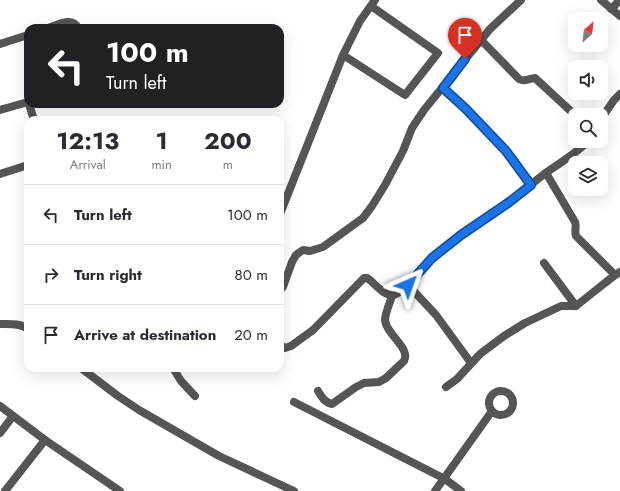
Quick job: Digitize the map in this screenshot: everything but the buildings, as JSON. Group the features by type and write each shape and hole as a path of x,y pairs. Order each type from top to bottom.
{"street":[{"path":"284,285 292,262 300,252 303,250 310,251 323,247 363,218 385,185 403,151 412,128 424,110 480,40 520,0"},
{"path":"601,0 620,16"},
{"path":"611,9 620,0"},
{"path":"284,204 343,55 360,21 373,3 438,53 405,95 343,55"},
{"path":"61,24 67,22 75,24"},
{"path":"0,44 24,35"},
{"path":"480,40 519,79 524,81 535,78 568,109"},
{"path":"443,88 466,109 506,151 531,185"},
{"path":"608,109 620,94"},
{"path":"0,110 24,104"},
{"path":"284,347 292,346 313,330 364,278 371,280 387,295 392,296 398,293 408,285 432,258 580,148"},
{"path":"0,174 24,166"},
{"path":"446,387 457,379 480,354 504,336 525,323 561,306 576,306 618,273 576,236 575,222 546,173"},
{"path":"544,263 576,306"},
{"path":"408,285 436,316 471,363"},
{"path":"318,391 325,401 332,404 364,383 379,382 386,378 404,361 404,351 393,337 385,320 392,296"},
{"path":"0,324 24,326"},
{"path":"86,372 139,410 219,456 294,491"},
{"path":"175,372 181,381 195,396"},
{"path":"294,402 445,479 461,491"},
{"path":"0,406 45,440 120,491"},
{"path":"435,491 492,411"},
{"path":"0,433 13,416"},
{"path":"5,491 45,440"}],"route":[{"path":"408,285 432,258 461,235 508,203 531,185 506,151 466,109 443,88 465,59"}]}
